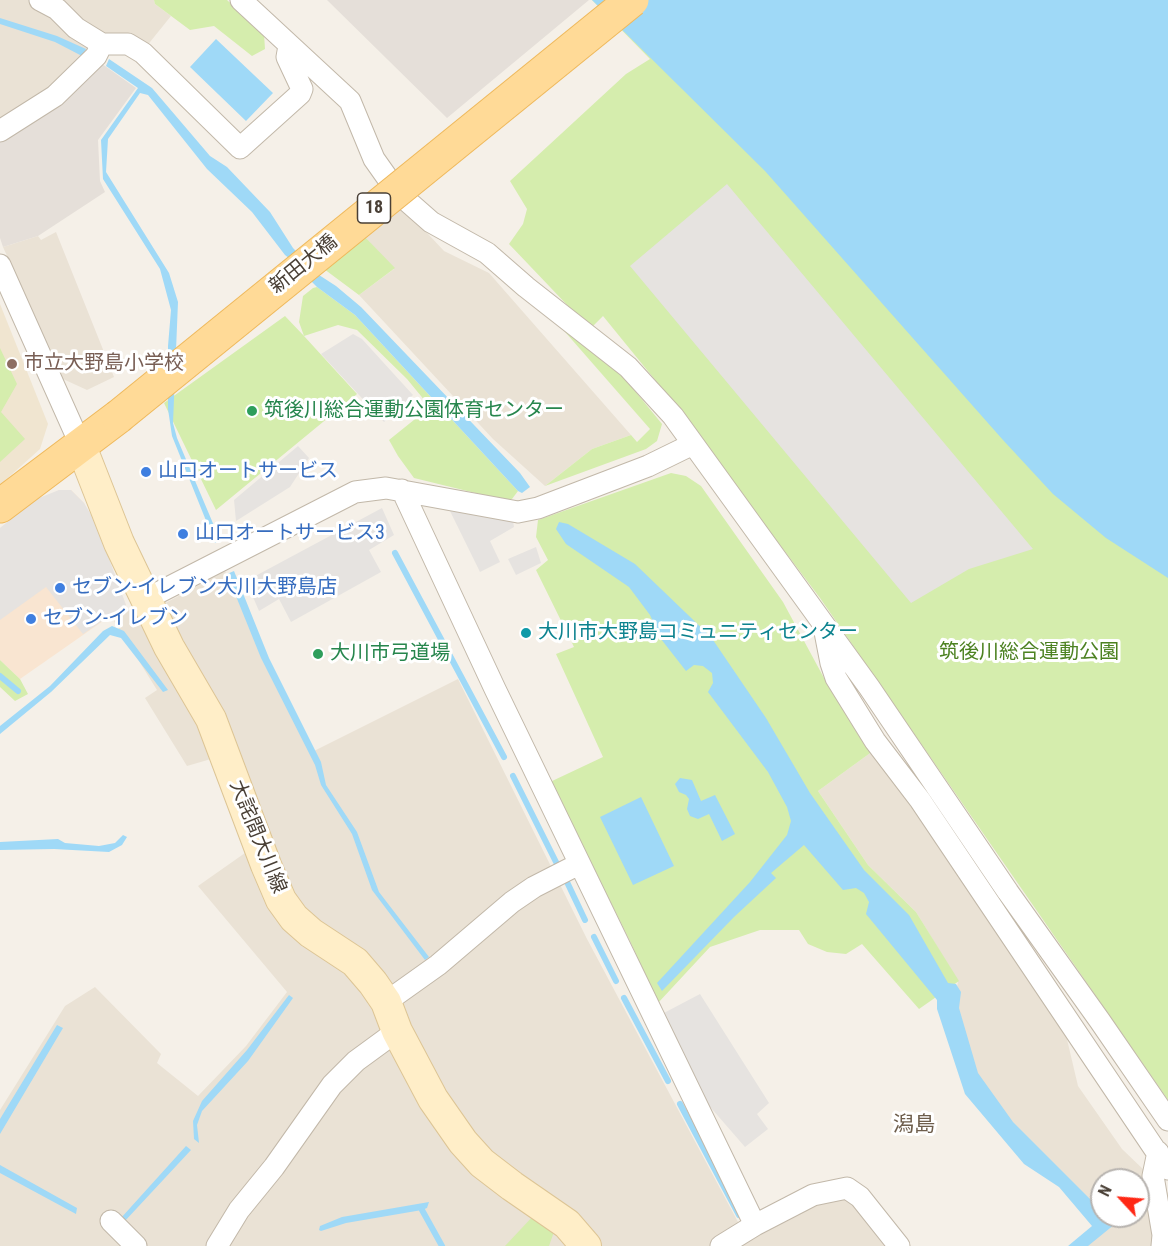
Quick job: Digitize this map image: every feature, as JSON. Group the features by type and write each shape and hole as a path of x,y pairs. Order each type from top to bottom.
{"main road":[{"name":"新田大橋","path":"81,446 632,0"},
{"name":"18","path":"0,506 81,446"},
{"name":"大詫間大川線","path":"81,446 119,543 169,647 211,719 281,900 294,918 311,933 355,962 373,983 386,1002 396,1031 433,1099 463,1142 482,1163 567,1224 586,1246"}],"street":[{"path":"40,0 57,9 76,28 102,44 128,44 144,53 240,148 300,94 302,89 287,57 289,46"},
{"path":"241,0 350,101 374,159 398,193 431,222 487,253 526,287 628,367 673,416 869,687 1008,892 1168,1120"},
{"path":"0,132 55,96 96,56 102,44"},
{"path":"0,265 81,446"},
{"path":"146,599 355,492 386,488 518,512 538,508 648,466 693,444"},
{"path":"402,490 579,864 755,1225"},
{"path":"824,626 836,678 875,741 921,800 1163,1161 1154,1176 1163,1234 1162,1246"},
{"path":"386,1002 438,965 512,902 534,887 579,864"},
{"path":"217,1246 239,1210 274,1167 332,1085 356,1061 396,1031"},
{"path":"721,1246 755,1225 813,1195 847,1188 860,1197 899,1246"},
{"path":"111,1221 136,1246"}],"shaded area":[{"path":"0,0 154,0 155,4 171,16 146,47 129,36 0,136"},
{"path":"327,0 589,0 447,118"},
{"path":"98,61 136,88 98,140 100,181 105,192 38,236 3,247 0,238 0,136"},
{"path":"727,184 1033,549 969,569 911,603 630,266"},
{"path":"400,204 444,251 489,273 631,435 592,449 545,486 493,439 359,295 394,269 363,235"},
{"path":"56,232 114,377 87,390 63,379 3,247 38,236 41,240"},
{"name":"市立大野島小学校","path":"0,304 48,424 40,449 0,485"},
{"path":"353,334 362,339 413,395 384,422 321,354"},
{"path":"298,446 309,458 290,487 236,521 234,500"},
{"name":"セブン-イレブン大川大野島店","path":"59,490 71,490 84,503 126,605 20,679 0,660 0,528"},
{"name":"セブン-イレブン大川大野島店","path":"59,490 71,490 84,503 96,523 126,605 83,634 46,587 0,620 0,528 34,500"},
{"path":"382,508 394,535 369,550 381,572 291,622 279,599 259,611 246,581"},
{"path":"450,511 513,521 514,527 490,541 500,562 480,572"},
{"path":"536,547 541,563 516,575 508,559"},
{"path":"225,571 314,751 458,679 587,939 738,1222 759,1215 786,1198 850,1177 887,1246 0,1246 0,1110 65,1006 95,987 161,1054 157,1063 198,1096 246,1046 287,992 198,886 245,853 211,759 187,766 145,698 157,690 114,621 132,608 160,606"},
{"path":"873,751 1066,1035 1078,1086 1122,1149 1142,1168 1090,1168 1090,1209 976,1091 953,1013 958,981 916,912 868,865 818,791"},
{"path":"700,994 769,1103 757,1114 768,1129 745,1147 705,1101 662,1014"},
{"path":"1150,1176 1168,1193 1168,1246 1079,1246 1101,1228 1150,1228"}],"green space":[{"path":"154,0 227,0 264,34 265,49 252,56 214,26 190,30 155,4"},
{"name":"筑後川総合運動公園","path":"592,0 620,0 1168,494 1168,1100 820,598 660,386 603,316 590,329 509,244 523,224 527,209 510,181 626,74 650,59"},
{"path":"363,235 395,268 359,295 324,269"},
{"path":"317,287 355,315 518,491 512,499 504,500 414,478 389,440 430,407 407,379 357,330 338,325 304,336 299,322 303,296"},
{"name":"筑後川総合運動公園体育センター","path":"285,316 357,394 216,510 164,403"},
{"path":"559,325 622,375 662,424 657,441 646,449 545,486 592,449 631,435 637,442 650,429"},
{"path":"0,348 17,384 1,412 25,439 0,462"},
{"path":"671,473 686,476 701,486 783,602 824,678 859,736 873,751 818,791 868,865 916,912 959,981 919,1009 862,944 846,954 827,952 808,944 799,930 760,930 710,947 658,1003 629,939 550,782 603,757 556,654 574,647 536,570 548,560 536,537 538,520"},
{"path":"0,660 20,679 28,694 15,701 0,687"},
{"path":"535,1214 556,1226 549,1246 505,1246"}],"water":[{"path":"592,0 1168,0 1168,578 1106,538 1053,494 765,171"},
{"path":"0,18 57,36 86,49 82,56 55,42 0,24"},
{"path":"216,39 273,93 246,121 190,67"},
{"path":"109,59 152,88 210,156 227,167 270,212 293,248 319,275 361,307 520,473 530,487 522,493 518,491 355,315 317,287 304,270 285,255 252,212 207,169 148,95 140,93 108,139 106,172 169,273 178,302 173,423 177,438 220,540 215,543 172,436 168,409 168,346 171,310 160,269 103,179 101,140 138,88 106,66"},
{"path":"559,522 568,524 635,564 711,637 766,718 810,793 864,870 909,915 948,983 956,984 961,992 959,1008 978,1073 1013,1122 1090,1199 1090,1224 1059,1187 1024,1164 965,1094 937,1009 937,1000 866,914 869,902 864,893 856,888 843,890 804,845 771,873 776,878 734,917 662,991 657,983 750,882 787,835 791,821 787,807 768,772 708,692 713,683 712,673 703,666 694,665 686,671 661,639 650,615 629,587 566,544 556,529"},
{"path":"234,571 269,658 321,762 326,785 357,832 379,892 429,957 425,960 372,890 352,834 321,785 315,765 261,658 227,574"},
{"path":"112,626 124,631 168,690 163,692 121,638 110,635 51,692 0,734 0,726 50,686 103,631"},
{"path":"680,778 692,780 701,801 715,795 735,834 722,841 709,814 698,819 690,816 687,809 689,799 679,792 675,784"},
{"path":"641,797 674,866 633,885 600,817"},
{"path":"123,835 127,837 122,845 109,852 54,849 0,850 0,842 58,839 65,843 99,846 115,843"},
{"path":"289,995 293,998 248,1061 202,1111 197,1125 199,1143 194,1139 193,1121 202,1101 247,1050"},
{"path":"57,1025 63,1028 0,1134 0,1119"},
{"path":"186,1146 191,1150 124,1222 121,1218"},
{"path":"0,1165 77,1208 76,1214 0,1173"},
{"path":"429,1202 427,1208 422,1210 319,1230 320,1226 342,1217"},
{"path":"1090,1228 1110,1228 1088,1246 1068,1246"}],"waterway":[{"path":"395,553 504,757"},
{"path":"0,676 18,691"},
{"path":"513,776 557,864"},
{"path":"567,882 585,920"},
{"path":"594,937 616,981"},
{"path":"624,998 668,1081"},
{"path":"680,1104 739,1215"},
{"path":"422,1210 442,1246"}],"place":[{"name":"市立大野島小学校","path":"12,364"},
{"name":"筑後川総合運動公園体育センター","path":"252,411"},
{"name":"山口オートサービス","path":"146,472"},
{"name":"山口オートサービス3","path":"183,534"},
{"name":"セブン-イレブン大川大野島店","path":"60,588"},
{"name":"セブン-イレブン","path":"31,619"},
{"name":"大川市大野島コミュニティセンター","path":"526,633"},
{"name":"大川市弓道場","path":"318,654"}],"district":[{"name":"潟島","path":"914,1126"}]}
